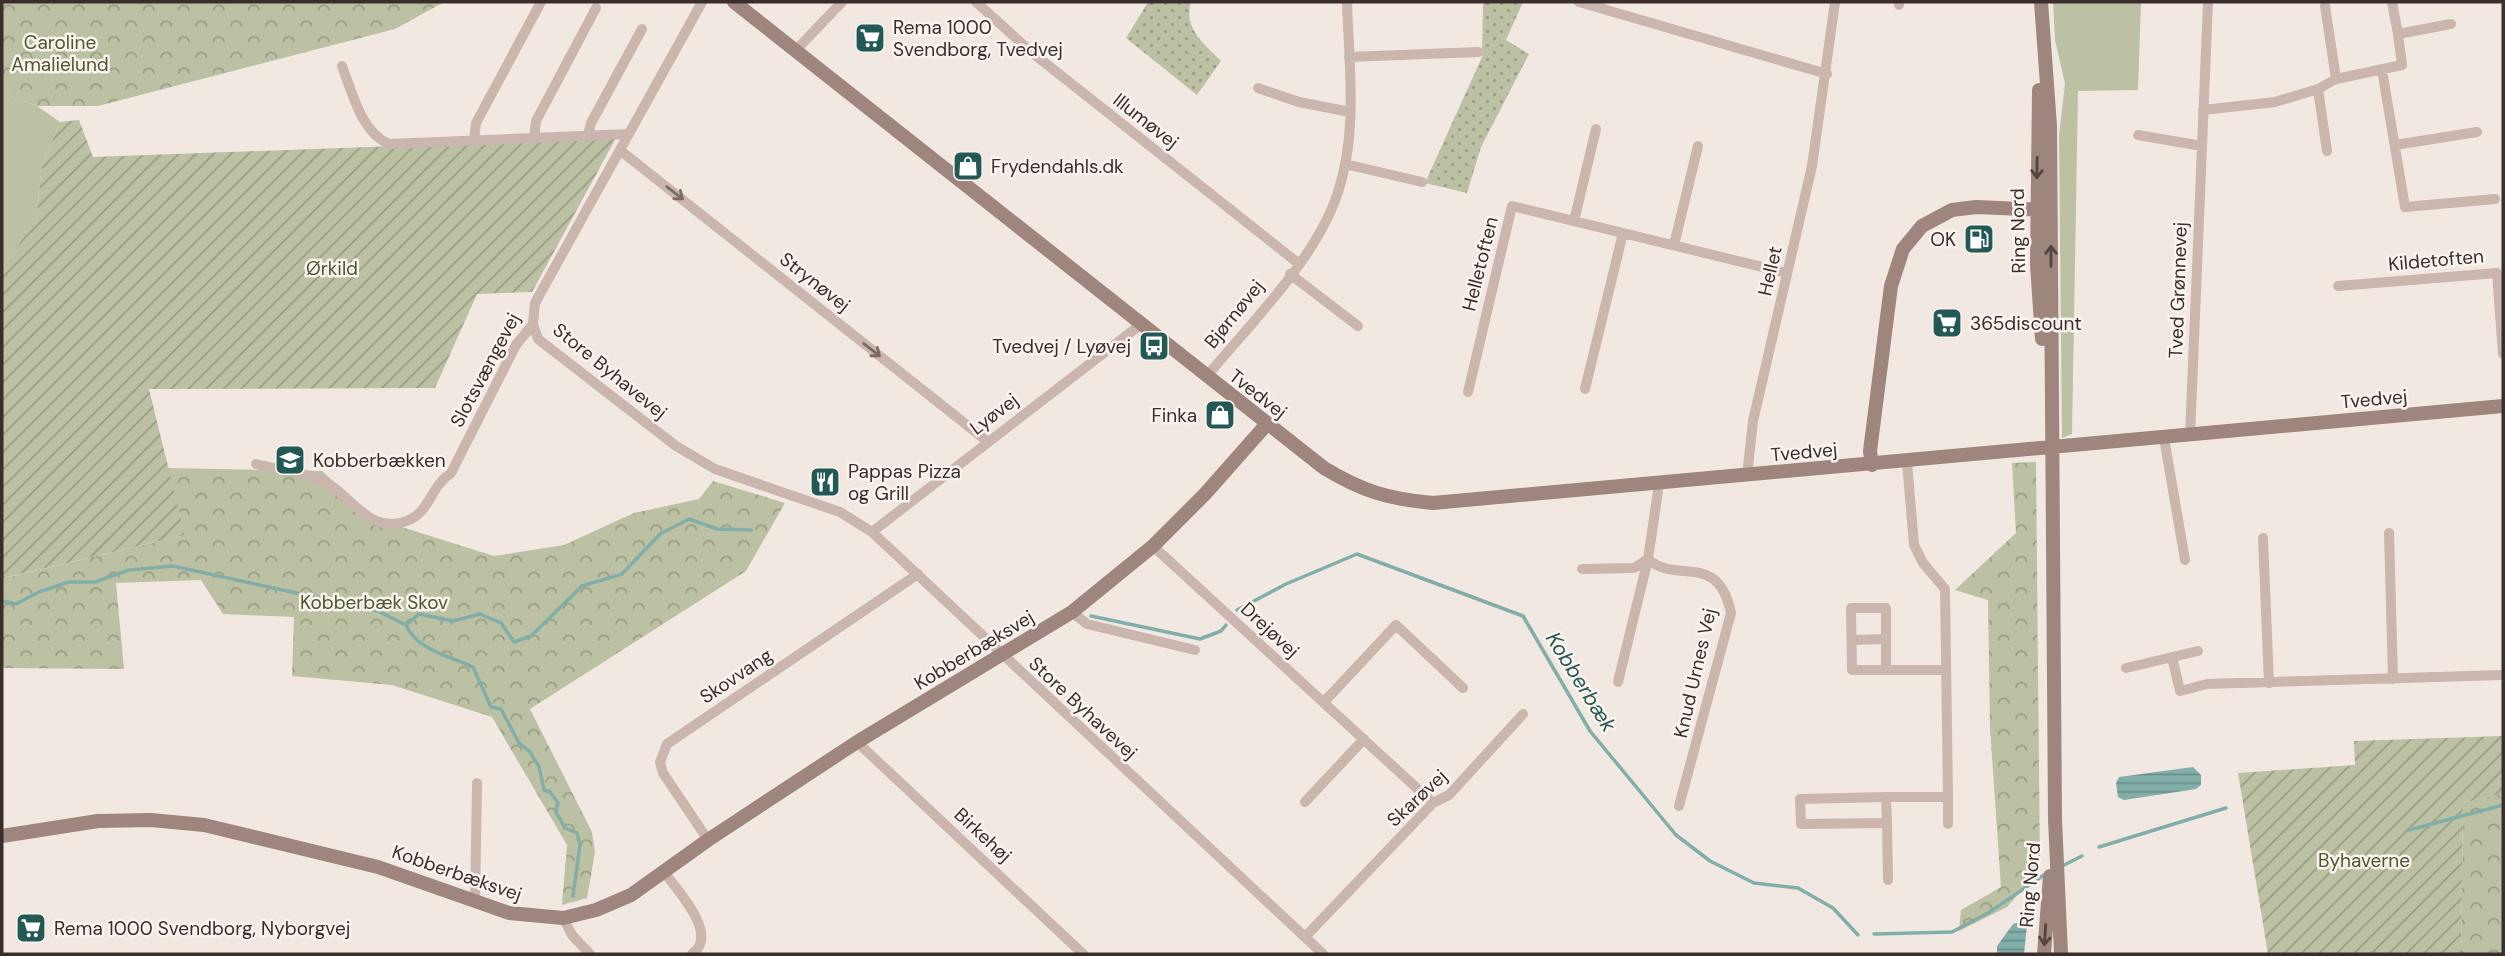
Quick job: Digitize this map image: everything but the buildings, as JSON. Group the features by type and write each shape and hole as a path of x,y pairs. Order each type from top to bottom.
{"street":[{"path":"474,139 476,123 541,2"},
{"name":"Slotsvængevej","path":"256,464 322,480 367,518 386,523 406,522 423,512 439,481 451,473 516,345 533,324 535,303 702,2"},
{"name":"Tvedvej","path":"734,2 1266,425 1324,468 1359,489 1397,500 1433,503 1659,484 2503,406"},
{"path":"796,50 842,2"},
{"name":"Illumøvej","path":"976,2 1030,51 1298,263"},
{"name":"Bjørnøvej","path":"1206,377 1298,263 1325,222 1338,193 1345,164 1350,112 1347,2"},
{"path":"1579,2 1827,74"},
{"name":"Hellet","path":"1746,476 1753,421 1812,166 1835,2"},
{"name":"Ring Nord","path":"2041,2 2050,126 2044,210 2056,666 2055,818 2061,954"},
{"name":"Tved Grønnevej","path":"2190,436 2208,2"},
{"path":"2203,110 2275,102 2318,89 2336,79 2402,65 2392,2"},
{"path":"2325,6 2336,79"},
{"path":"534,138 536,121 596,8"},
{"path":"2398,34 2451,24"},
{"path":"588,135 591,123 642,29"},
{"path":"1349,57 1478,52"},
{"path":"342,66 356,105 375,138 388,144 629,134"},
{"path":"2382,69 2405,207 2495,199"},
{"path":"1258,88 1299,102 1350,112"},
{"path":"2318,89 2327,152"},
{"path":"1574,221 1596,129"},
{"path":"2395,145 2477,132"},
{"path":"2138,135 2202,146"},
{"path":"1674,245 1698,146"},
{"name":"Strynøvej","path":"621,151 987,441"},
{"path":"1345,164 1422,182"},
{"name":"Helletoften","path":"1468,392 1512,206 1787,273"},
{"path":"1872,465 1870,451 1891,286 1903,249 1922,226 1952,210 1976,207 2044,210"},
{"path":"1585,389 1623,233"},
{"name":"Kildetoften","path":"2338,286 2497,273 2503,354"},
{"name":"Bjørnøvej","path":"1290,274 1358,326"},
{"name":"Store Byhavevej","path":"533,324 538,339 676,446 715,469 840,512 872,533 1323,954"},
{"name":"Lyøvej","path":"872,533 987,441 1140,325"},
{"name":"Kobberbæksvej","path":"2,836 98,821 151,820 204,825 378,867 517,915 563,918 596,910 631,895 708,840 857,742 1072,612 1153,546 1205,494 1266,425"},
{"path":"2164,438 2185,560"},
{"path":"1907,462 1914,545 1923,563 1945,589 1948,824"},
{"path":"1618,682 1648,559 1659,484"},
{"path":"2389,533 2393,679"},
{"path":"2263,538 2269,684"},
{"name":"Drejøvej","path":"1153,546 1433,803"},
{"path":"1582,569 1634,568 1648,559"},
{"name":"Knud Urnes Vej","path":"1648,559 1655,564 1717,581 1728,597 1731,613 1679,806"},
{"name":"Skovvang","path":"708,840 663,773 660,762 667,744 918,574"},
{"path":"1886,670 1886,608 1852,608 1852,670 1886,670 1946,670"},
{"path":"1072,612 1087,624 1195,650"},
{"path":"1324,702 1396,625 1463,688"},
{"path":"1852,640 1886,639"},
{"path":"2126,668 2198,651"},
{"path":"2172,657 2180,691 2207,684 2503,675"},
{"name":"Skarøvej","path":"1305,937 1433,803 1449,795 1523,714"},
{"path":"1305,802 1364,739"},
{"name":"Birkehøj","path":"857,742 1083,954"},
{"path":"475,902 477,783"},
{"path":"1886,797 1888,880"},
{"path":"1886,823 1801,824 1800,799 1948,797"},
{"name":"Ring Nord","path":"2044,954 2055,818"},
{"path":"664,872 702,926 702,938 692,954"},
{"path":"563,918 572,935 590,954"}],"green space":[{"name":"Caroline Amalielund","path":"2,2 444,2 395,29 98,106 37,106 2,93"},
{"path":"1148,2 1191,2 1189,11 1192,28 1221,61 1197,95 1126,38"},
{"path":"1483,2 1523,2 1506,40 1529,54 1481,147 1467,193 1425,183 1482,57"},
{"path":"2053,2 2141,2 2138,90 2078,91 2072,434 2062,438 2059,135 2065,84 2055,40"},
{"path":"2,93 37,106 60,122 42,165 36,219 2,268"},
{"name":"Ørkild","path":"79,120 93,157 616,138 532,292 477,294 435,388 149,389 185,535 8,577 2,575 2,268 36,219 42,165 60,122"},
{"path":"2036,462 2040,870 2007,907 1959,931 1961,910 2001,887 1990,728 1988,600 1955,590 2016,533 2012,463"},
{"name":"Kobberbæk Skov","path":"168,468 322,471 373,518 494,556 564,545 634,513 699,499 713,481 785,503 746,571 530,709 592,832 595,852 587,898 562,905 567,845 492,717 392,685 292,676 294,617 223,614 201,580 116,583 124,669 2,668 2,575 9,577 185,535"},
{"name":"Byhaverne","path":"2503,736 2503,793 2463,803 2461,954 2268,954 2238,773 2355,765 2354,741"},
{"path":"2503,793 2503,954 2461,954 2463,803"}],"water":[{"path":"2193,767 2201,775 2201,785 2196,789 2124,800 2118,797 2116,783 2119,777"},
{"path":"2023,922 2027,925 2024,954 1997,954 1997,946 2013,924"}],"waterway":[{"name":"Kobberbæk","path":"406,625 419,614 453,621 480,614 501,623 514,642 531,636 582,586 622,574 660,534 689,519 717,529 751,530"},
{"name":"Kobberbæk","path":"1237,610 1286,584 1357,554 1523,616 1590,731 1676,835 1710,861 1754,883 1798,888 1833,908 1858,935"},
{"name":"Kobberbæk","path":"2,601 16,604 39,592 69,582 95,582 129,570 173,566 378,611 406,625"},
{"name":"Kobberbæk","path":"1091,616 1200,639 1221,631 1226,625"},
{"path":"406,625 418,641 473,667 491,707 501,709 519,743 530,752 539,767 544,790 550,792 558,803 556,812 565,828 577,833 580,845 573,896"},
{"name":"Kobberbæk","path":"2409,830 2503,805"},
{"name":"Kobberbæk","path":"2099,847 2226,808"},
{"name":"Kobberbæk","path":"2064,865 2082,856"},
{"name":"Kobberbæk","path":"1874,934 1952,932 1988,913 2044,875"}],"place":[{"name":"Rema 1000 Svendborg, Tvedvej","path":"870,38"},
{"name":"Frydendahls.dk","path":"968,166"},
{"name":"OK","path":"1979,239"},
{"name":"365discount","path":"1947,323"},
{"name":"Tvedvej / Lyøvej","path":"1154,346"},
{"name":"Finka","path":"1220,415"},
{"name":"Kobberbækken","path":"290,460"},
{"name":"Pappas Pizza og Grill","path":"825,482"},
{"name":"Rema 1000 Svendborg, Nyborgvej","path":"31,928"}]}
